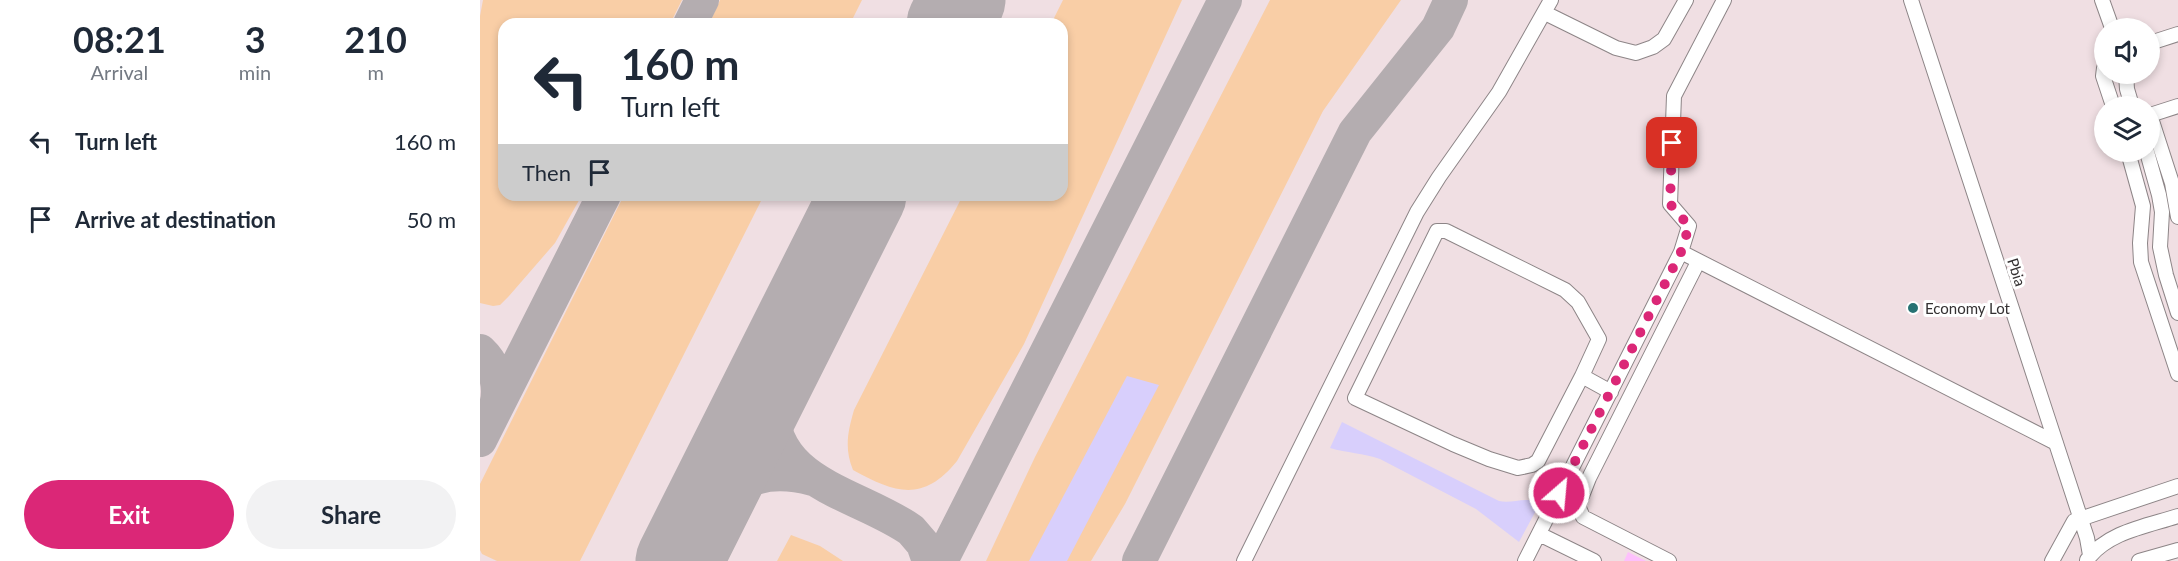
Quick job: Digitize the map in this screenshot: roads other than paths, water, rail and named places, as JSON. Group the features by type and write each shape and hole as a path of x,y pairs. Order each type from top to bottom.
{"lane":[{"path":"1244,561 1418,212 1439,177 1499,92 1551,0"},
{"path":"1545,13 1616,48 1636,53 1653,47 1664,39 1686,0"},
{"path":"1525,561 1681,252 1689,226 1670,204 1674,96 1724,0"},
{"name":"Pbia","path":"1911,0 2088,538 2088,558"},
{"path":"2102,0 2108,18"},
{"path":"2160,40 2178,34"},
{"path":"2178,106 2150,115 2172,183 2178,217"},
{"path":"2131,162 2144,206 2140,243 2141,262 2178,374"},
{"path":"2151,162 2160,204 2160,247 2171,266 2178,313"},
{"path":"1437,231 1446,231 1565,290 1578,302 1599,339 1582,376 1538,461 1525,468 1490,459 1453,444 1355,398 1437,231"},
{"path":"1681,252 2056,443"},
{"path":"1669,561 1583,517 1578,506 1588,478 1698,262"},
{"path":"1582,376 1611,392"},
{"path":"2052,561 2069,526 2080,518 2178,486"},
{"path":"2088,558 2114,537 2178,516"},
{"path":"1539,534 1594,561"},
{"path":"2139,561 2178,550"}],"place":[{"name":"Economy Lot","path":"1913,308"}]}
